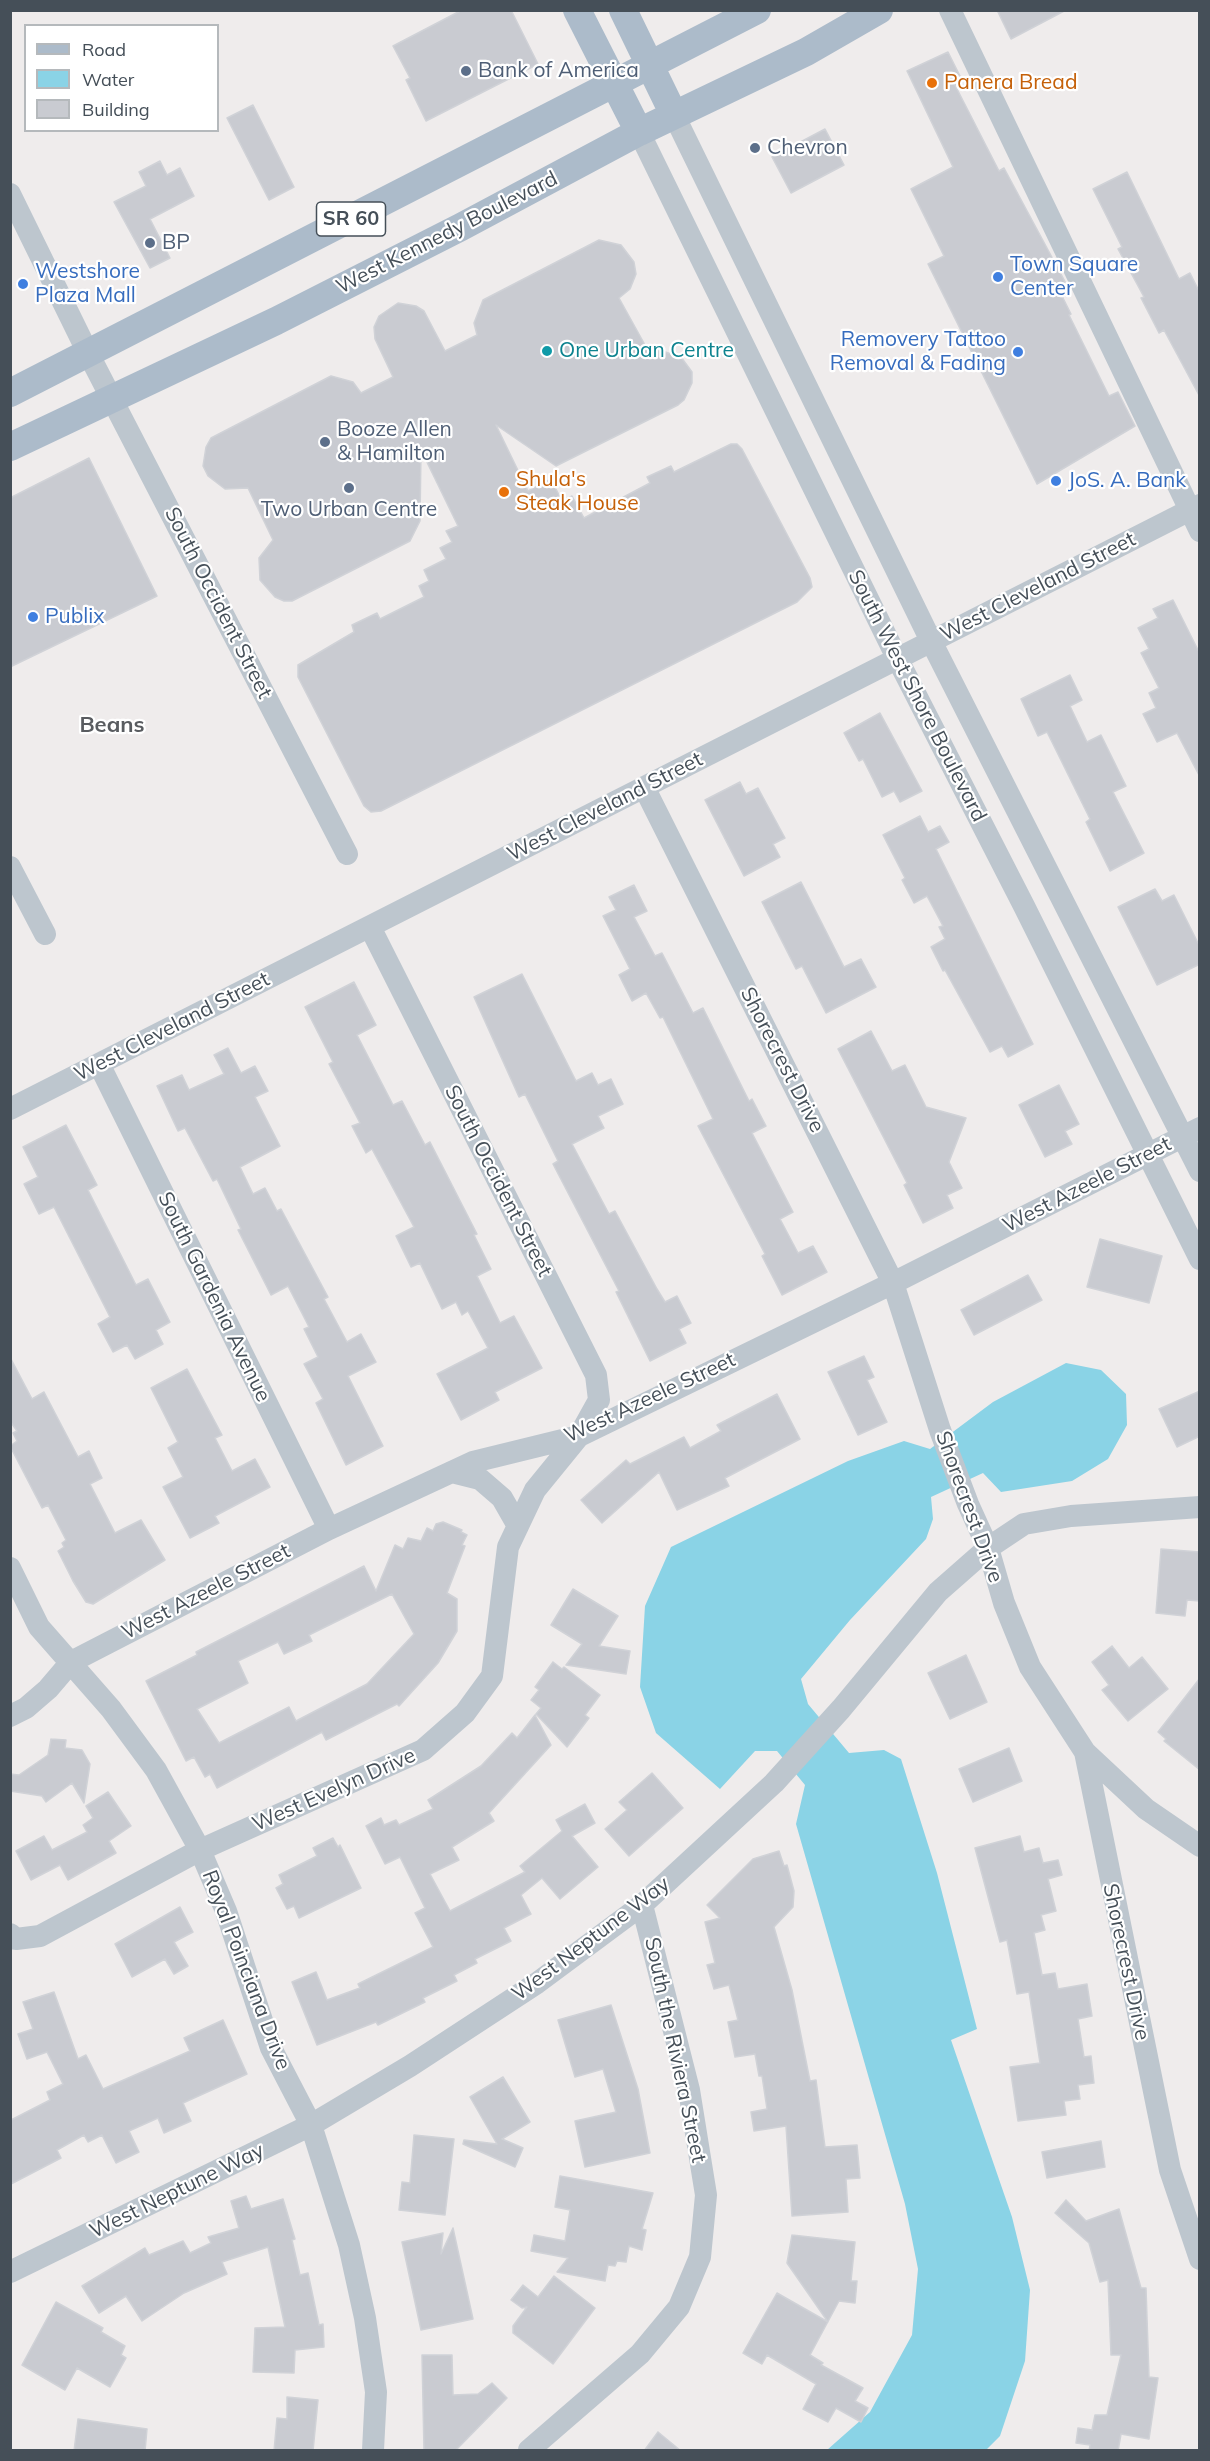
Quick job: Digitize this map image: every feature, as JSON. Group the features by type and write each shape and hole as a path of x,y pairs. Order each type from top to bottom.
{"main road":[{"path":"577,10 639,132"},
{"path":"623,10 674,115"},
{"name":"SR 60","path":"10,393 757,10"},
{"name":"West Kennedy Boulevard","path":"10,447 297,310 461,227 639,132 806,52 879,10"}],"street":[{"path":"950,10 1194,508 1200,531"},
{"name":"South West Shore Boulevard","path":"674,115 931,641 1191,1132 1200,1172"},
{"name":"South West Shore Boulevard","path":"639,132 897,658 1200,1259"},
{"name":"South Occident Street","path":"10,194 88,353 347,854"},
{"name":"West Cleveland Street","path":"10,1109 1194,508"},
{"name":"Shorecrest Drive","path":"644,787 894,1283 940,1430 968,1504 988,1548 1004,1603 1030,1667 1084,1752 1170,2170 1200,2259"},
{"path":"10,867 45,934"},
{"name":"South Occident Street","path":"370,927 596,1375 599,1400 579,1436"},
{"name":"South Gardenia Avenue","path":"99,1064 329,1529"},
{"name":"West Azeele Street","path":"10,1716 26,1708 48,1689 71,1662 329,1529 473,1462 579,1436 894,1283 1191,1132"},
{"name":"West Evelyn Drive","path":"13,1936 40,1936 200,1850 423,1750 465,1713 492,1676 508,1546 535,1490 579,1436"},
{"path":"452,1472 480,1479 502,1498 518,1526"},
{"name":"West Neptune Way","path":"10,2272 311,2125 410,2066 537,1983 642,1905 774,1783 841,1709 938,1592 988,1548 1024,1524 1071,1516 1200,1507"},
{"name":"Royal Poinciana Drive","path":"10,1568 39,1627 111,1709 156,1770 200,1850 226,1911 271,2048 311,2125 349,2245 365,2318 376,2392 373,2451"},
{"path":"1084,1752 1146,1809 1200,1846"},
{"name":"South the Riviera Street","path":"529,2451 640,2354 679,2307 700,2257 706,2195 689,2090 642,1905"}],"water":[{"path":"1066,1363 1101,1370 1126,1394 1127,1425 1108,1459 1072,1481 1001,1492 983,1473 931,1497 933,1519 926,1539 850,1620 801,1679 808,1704 849,1753 884,1750 901,1759 937,1873 977,2029 951,2040 1012,2217 1030,2290 1025,2361 1000,2436 986,2450 827,2450 870,2412 912,2335 918,2269 905,2204 796,1824 805,1785 777,1751 755,1751 720,1789 656,1733 640,1687 645,1606 671,1547 848,1461 904,1441 930,1449 993,1402"}],"building":[{"name":"Bank of America","path":"462,10 511,10 538,64 426,121 406,80 410,78 393,46"},
{"path":"997,10 1066,10 1011,39"},
{"name":"Town Square Center","path":"948,52 962,80 955,85 999,171 1004,168 1069,289 1061,294 1109,396 1118,392 1135,426 1037,484 928,264 944,256 911,189 953,167 907,71"},
{"path":"253,105 294,187 269,200 227,118"},
{"path":"825,129 844,165 791,193 772,157"},
{"path":"160,161 167,175 180,168 194,196 150,219 170,258 150,268 114,202 146,186 139,172"},
{"path":"1127,172 1179,279 1190,273 1200,293 1200,397 1164,330 1159,333 1141,298 1144,297 1118,249 1122,247 1093,189"},
{"path":"599,240 621,245 634,262 636,274 630,289 619,298 650,354 659,350 681,357 692,372 692,383 684,400 678,405 556,466 496,425 528,491 551,479 562,501 572,496 584,518 650,483 647,477 671,466 674,472 731,444 737,444 742,449 810,578 812,587 797,602 381,811 371,812 364,806 298,677 298,665 354,632 352,625 377,613 380,619 424,597 419,586 429,581 424,570 446,559 440,548 452,542 446,531 458,526 421,450 420,521 410,541 292,601 284,601 275,597 260,580 259,558 273,540 248,488 225,489 208,476 203,466 206,447 211,438 331,376 353,382 361,393 393,377 375,339 374,327 379,316 398,303 416,306 424,311 445,351 477,335 474,323 483,300"},
{"path":"89,458 157,596 10,667 10,498"},
{"path":"1173,600 1200,654 1200,777 1177,733 1157,742 1143,714 1156,708 1149,693 1159,688 1141,653 1149,649 1138,628 1158,618 1153,609"},
{"path":"1070,675 1082,700 1070,706 1087,742 1101,735 1126,786 1113,792 1144,853 1110,871 1086,822 1090,819 1047,732 1038,736 1021,699"},
{"path":"880,713 922,791 900,802 894,791 882,797 863,759 859,761 844,733"},
{"path":"740,782 746,794 758,788 785,838 773,844 780,857 744,876 705,800"},
{"path":"920,816 928,832 940,826 949,842 936,849 1033,1044 1008,1057 1002,1046 990,1052 945,970 943,971 931,947 945,939 939,927 943,926 927,896 914,903 902,880 905,878 883,835"},
{"path":"801,882 844,967 861,959 876,987 826,1013 802,966 796,969 762,902"},
{"path":"634,885 647,911 634,917 655,956 662,953 693,1013 703,1008 749,1101 752,1099 766,1126 752,1133 793,1212 780,1219 798,1253 813,1246 827,1272 782,1295 762,1256 765,1254 698,1126 713,1119 663,1017 660,1018 646,993 632,1001 619,975 630,969 603,916 616,910 609,897"},
{"path":"1155,889 1162,901 1174,895 1200,947 1200,964 1157,985 1118,907"},
{"path":"522,974 576,1081 592,1073 598,1085 611,1079 623,1104 598,1116 604,1128 572,1144 609,1214 615,1211 665,1302 677,1296 691,1323 679,1329 686,1343 650,1361 616,1292 619,1291 553,1164 558,1161 525,1094 519,1097 474,997"},
{"path":"354,982 376,1025 357,1035 393,1105 402,1101 425,1145 430,1142 477,1234 474,1235 491,1269 477,1276 500,1323 514,1316 542,1368 495,1392 499,1400 461,1420 437,1374 488,1348 468,1311 462,1315 456,1302 442,1309 420,1263 411,1267 396,1236 414,1227 372,1149 366,1153 352,1126 360,1123 329,1064 333,1062 305,1007"},
{"path":"871,1031 892,1071 905,1065 926,1107 966,1118 949,1162 962,1188 947,1195 953,1208 923,1223 904,1185 907,1183 838,1049"},
{"path":"228,1048 241,1073 255,1066 268,1091 255,1097 280,1146 240,1167 253,1194 265,1188 277,1211 281,1209 328,1297 324,1299 347,1342 361,1334 376,1362 348,1376 383,1446 346,1465 316,1403 323,1399 304,1364 318,1357 304,1329 309,1327 288,1286 271,1295 238,1230 241,1229 217,1179 213,1181 185,1128 178,1131 157,1086 182,1075 189,1090 224,1074 214,1055"},
{"path":"1059,1085 1079,1124 1065,1131 1072,1144 1045,1157 1019,1105"},
{"path":"66,1125 97,1185 88,1190 136,1285 148,1279 170,1322 156,1330 163,1344 135,1359 127,1345 113,1352 98,1324 110,1317 54,1207 39,1214 24,1184 38,1177 23,1147"},
{"path":"1100,1239 1162,1256 1149,1303 1087,1287"},
{"path":"1028,1275 1042,1300 974,1335 961,1310"},
{"path":"864,1356 874,1377 867,1380 887,1422 858,1435 828,1372"},
{"path":"10,1357 32,1399 44,1392 78,1457 89,1451 102,1478 90,1484 115,1533 141,1520 165,1560 93,1604 86,1602 73,1581 58,1551 64,1547 62,1543 66,1540 48,1505 42,1508 10,1446 17,1441 13,1433 17,1431 10,1421"},
{"path":"187,1369 222,1435 215,1438 232,1471 255,1459 270,1487 215,1516 219,1523 190,1538 163,1487 183,1477 168,1448 178,1442 151,1388"},
{"path":"1200,1391 1200,1436 1177,1447 1159,1409"},
{"path":"777,1394 800,1439 725,1478 729,1486 677,1510 659,1472 602,1523 581,1500 626,1460 630,1464 684,1437 690,1448 721,1431 717,1425"},
{"path":"443,1522 462,1530 461,1532 467,1535 447,1593 457,1599 457,1631 438,1663 399,1706 397,1704 326,1740 322,1732 217,1788 210,1774 205,1777 194,1757 186,1761 146,1681 197,1655 196,1652 364,1566 376,1591 395,1545 403,1549 408,1538 421,1541 427,1528 433,1531 436,1524","holes":["392,1594 414,1634 367,1684 296,1721 289,1707 219,1743 197,1709 248,1683 238,1661 278,1642 284,1654 312,1641 309,1635"]},
{"path":"1161,1549 1200,1552 1200,1601 1187,1600 1185,1616 1156,1613"},
{"path":"573,1589 618,1616 599,1646 630,1651 626,1674 566,1665 582,1644 551,1625"},
{"path":"1112,1646 1129,1668 1142,1657 1168,1689 1128,1721 1102,1690 1109,1685 1092,1662"},
{"path":"966,1655 987,1702 950,1719 928,1673"},
{"path":"553,1662 562,1669 564,1667 600,1695 585,1715 589,1718 567,1747 536,1714 541,1708 531,1700 539,1690 535,1687"},
{"path":"1200,1678 1200,1770 1164,1741 1166,1739 1158,1732"},
{"path":"535,1715 551,1745 489,1813 494,1821 452,1847 459,1860 430,1874 450,1911 525,1872 520,1866 562,1831 556,1820 585,1804 595,1823 572,1836 598,1867 560,1899 542,1878 521,1895 531,1914 504,1928 511,1941 475,1959 477,1963 454,1975 457,1981 423,1998 425,2002 378,2025 376,2022 317,2045 292,1982 316,1972 327,2000 360,1988 358,1984 433,1947 415,1913 425,1908 400,1857 385,1864 366,1826 381,1818 384,1825 396,1820 399,1825 433,1809 428,1800 481,1766 512,1733 517,1738"},
{"path":"51,1739 66,1740 65,1748 82,1750 90,1764 84,1803 72,1783 46,1802 42,1796 10,1791 10,1774 19,1775 48,1755"},
{"path":"1009,1748 1022,1781 973,1802 959,1769"},
{"path":"652,1773 683,1808 629,1856 605,1829 627,1810 619,1802"},
{"path":"108,1792 131,1826 109,1841 116,1853 68,1880 60,1865 31,1880 16,1851 44,1836 52,1850 87,1832 83,1825 93,1818 86,1806"},
{"path":"1020,1836 1024,1852 1039,1848 1043,1863 1058,1860 1062,1875 1048,1879 1056,1911 1041,1915 1045,1930 1034,1933 1042,1975 1055,1973 1058,1989 1087,1984 1092,2016 1078,2019 1084,2057 1091,2056 1094,2083 1078,2085 1080,2099 1064,2101 1066,2115 1018,2121 1010,2067 1040,2063 1029,1992 1017,1994 1007,1940 1000,1942 975,1848"},
{"path":"333,1838 338,1847 340,1845 361,1888 299,1918 294,1906 287,1909 276,1888 283,1884 279,1875 317,1856 313,1848"},
{"path":"779,1851 784,1866 787,1865 794,1891 793,1907 774,1927 792,1990 810,2081 816,2080 825,2147 857,2145 860,2178 846,2179 848,2212 792,2216 786,2126 754,2131 751,2112 767,2109 762,2076 759,2076 755,2054 735,2057 728,2022 738,2020 729,1985 714,1989 707,1965 715,1963 705,1922 720,1918 707,1905 753,1859"},
{"path":"180,1907 193,1932 174,1942 188,1966 174,1974 165,1959 132,1977 115,1944"},
{"path":"54,1992 78,2059 86,2055 103,2089 190,2051 184,2038 223,2020 247,2074 183,2103 191,2121 164,2133 158,2118 129,2131 139,2152 116,2163 102,2135 88,2142 84,2135 57,2150 61,2158 11,2184 11,2120 50,2100 47,2092 63,2084 47,2052 27,2059 18,2034 33,2029 23,2002"},
{"path":"611,2005 638,2089 650,2153 585,2167 575,2121 616,2112 603,2069 575,2077 558,2020"},
{"path":"503,2077 530,2122 502,2139 523,2148 515,2167 463,2144 464,2140 497,2144 470,2097"},
{"path":"414,2135 454,2139 445,2215 399,2210 402,2182 410,2183"},
{"path":"1101,2141 1105,2167 1047,2178 1042,2152"},
{"path":"560,2176 653,2193 642,2229 646,2230 642,2250 629,2246 626,2262 617,2261 615,2266 608,2265 605,2281 557,2272 568,2258 531,2251 534,2235 565,2241 570,2210 555,2207"},
{"path":"246,2196 251,2209 283,2199 295,2239 292,2240 300,2275 308,2273 319,2325 323,2324 324,2347 295,2350 294,2373 253,2372 255,2328 285,2327 268,2247 222,2262 227,2274 184,2293 142,2321 126,2296 99,2313 82,2286 145,2248 149,2255 183,2241 190,2253 211,2243 208,2237 239,2228 231,2201"},
{"path":"1066,2200 1086,2221 1119,2209 1141,2288 1146,2288 1149,2377 1158,2378 1149,2439 1121,2434 1118,2451 1089,2451 1090,2445 1076,2443 1078,2428 1092,2430 1095,2415 1107,2415 1121,2355 1111,2355 1108,2280 1100,2282 1089,2243 1055,2213"},
{"path":"453,2228 473,2319 421,2330 402,2242 443,2233 441,2254"},
{"path":"792,2235 855,2242 851,2281 857,2281 855,2303 839,2301 828,2322 787,2263"},
{"path":"554,2276 595,2308 553,2364 513,2333 513,2326 527,2307 522,2308 511,2300 523,2285 538,2297"},
{"path":"777,2293 828,2322 810,2355 823,2363 821,2365 863,2388 855,2401 868,2408 861,2422 836,2408 828,2422 803,2409 816,2384 767,2355 762,2364 743,2353"},
{"path":"56,2302 103,2328 101,2332 125,2346 121,2355 126,2358 110,2387 77,2368 65,2390 22,2365"},
{"path":"422,2355 452,2355 453,2395 478,2394 492,2383 507,2398 455,2451 424,2451"},
{"path":"287,2397 318,2400 313,2451 274,2451 277,2418 287,2419"},
{"path":"78,2419 147,2429 145,2451 74,2451"},
{"path":"658,2432 681,2451 644,2451"}],"place":[{"name":"Bank of America","path":"466,71"},
{"name":"Panera Bread","path":"932,83"},
{"name":"Chevron","path":"755,148"},
{"name":"BP","path":"150,243"},
{"name":"Town Square Center","path":"998,277"},
{"name":"Westshore Plaza Mall","path":"23,284"},
{"name":"One Urban Centre","path":"547,351"},
{"name":"Removery Tattoo Removal & Fading","path":"1018,352"},
{"name":"Booze Allen & Hamilton","path":"325,442"},
{"name":"JoS. A. Bank","path":"1056,481"},
{"name":"Two Urban Centre","path":"349,488"},
{"name":"Shula's Steak House","path":"504,492"},
{"name":"Publix","path":"33,617"}],"district":[{"name":"Beans","path":"112,725"}]}
